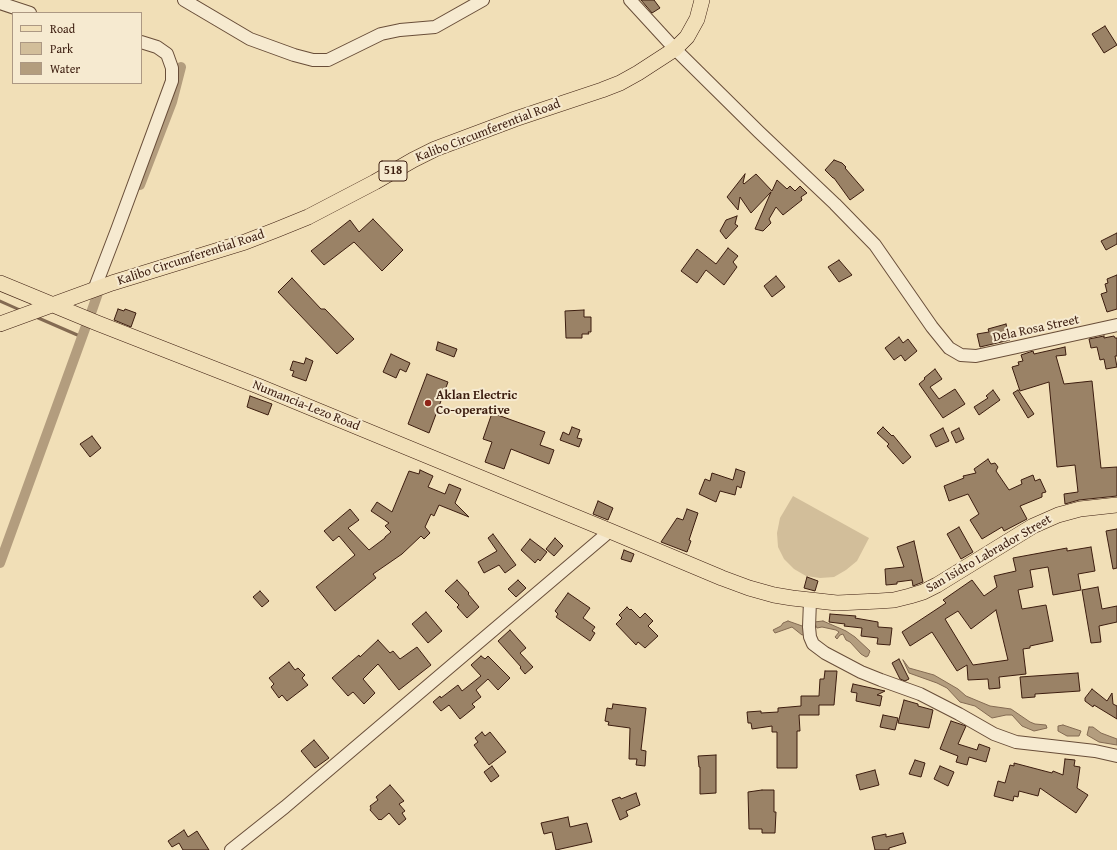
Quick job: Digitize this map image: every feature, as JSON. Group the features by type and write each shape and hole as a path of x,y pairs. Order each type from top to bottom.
{"main road":[{"name":"Kalibo Circumferential Road","path":"0,324 94,290 245,242 289,225 333,205 435,149 515,119 620,83 675,49 687,37 697,19 702,0"},
{"name":"Numancia-Lezo Road","path":"0,283 265,389 610,531"},
{"name":"San Isidro Labrador Street","path":"610,531 749,588 774,595 810,601 838,603 872,602 894,600 917,594 937,585 1033,526 1058,515 1080,510 1117,505"}],"street":[{"path":"184,0 250,39 294,55 313,60 328,60 381,34 400,30 434,27 482,0"},
{"path":"630,0 675,49"},
{"path":"0,3 27,12"},
{"path":"94,290 172,81 172,68 167,54 157,47 142,42"},
{"name":"Dela Rosa Street","path":"675,49 835,204 875,245 932,327 949,348 961,355 976,356 1117,325"},
{"path":"231,850 285,807 610,531"},
{"path":"810,601 809,627 810,637 813,644 826,653 861,672 920,694 994,734 1016,742 1095,751 1117,756"}],"green space":[{"path":"793,496 869,538 857,561 834,577 820,578 806,576 794,569 784,559 778,547 777,533 780,518"}],"water":[{"path":"788,621 805,627 806,634 802,635 792,627 775,633 773,630"},
{"path":"823,621 846,631 855,637 870,651 868,656 866,657 861,654 850,642 846,640 843,634 837,639 835,637 839,632 836,630 822,627 817,628 814,622"},
{"path":"903,660 909,668 934,675 958,689 966,696 990,706 1011,709 1030,722 1046,725 1047,728 1034,731 1022,726 1012,715 992,718 975,706 960,702 947,688 909,673"},
{"path":"1063,725 1081,731 1079,736 1067,736 1058,731 1058,726"},
{"path":"1089,727 1093,727 1101,733 1117,739 1117,745 1099,742 1087,735"}],"building":[{"path":"641,0 654,0 660,8 652,13"},
{"path":"1105,26 1117,45 1104,53 1092,34"},
{"path":"834,160 842,163 846,167 845,168 864,190 850,200 834,178 825,170"},
{"path":"745,174 744,184 756,174 772,191 777,180 787,189 790,186 795,191 800,186 807,193 801,197 802,200 783,215 776,207 769,219 771,223 763,231 755,229 771,192 751,213 740,197 738,210 727,197"},
{"path":"737,216 735,224 738,226 726,239 720,231 726,220"},
{"path":"373,219 403,250 382,271 354,242 324,265 311,251 350,220 359,232"},
{"path":"1117,233 1117,244 1106,250 1101,241"},
{"path":"728,248 738,256 733,262 737,267 724,285 706,270 697,283 681,271 697,249 716,264"},
{"path":"839,260 852,275 839,282 828,267"},
{"path":"1117,275 1117,309 1107,312 1101,294 1107,292 1105,284 1108,283 1107,279"},
{"path":"776,276 785,287 772,297 764,286"},
{"path":"292,278 321,309 325,309 354,339 337,354 278,292"},
{"path":"118,309 124,311 125,309 136,313 131,327 114,320"},
{"path":"584,310 584,317 591,317 591,332 588,332 589,334 582,334 582,338 566,338 565,311"},
{"path":"1006,324 1010,340 980,347 977,334 989,332 988,329"},
{"path":"1104,336 1104,338 1114,336 1117,338 1117,356 1115,356 1117,367 1106,369 1104,359 1100,360 1097,347 1091,348 1089,339"},
{"path":"899,337 903,343 908,339 917,351 905,361 901,355 894,360 885,348"},
{"path":"438,342 457,349 454,357 436,350"},
{"path":"1065,347 1066,355 1056,356 1064,384 1092,381 1101,468 1117,467 1117,496 1079,500 1065,504 1064,494 1078,492 1075,465 1057,467 1049,382 1020,391 1012,367 1019,365 1018,362 1023,361 1021,355 1033,351 1034,354"},
{"path":"391,354 410,363 406,372 400,369 396,378 383,372"},
{"path":"306,358 313,361 306,381 292,376 294,371 290,370 293,361 304,364"},
{"path":"935,369 942,379 930,387 939,399 955,389 965,404 943,418 919,384"},
{"name":"Aklan Electric Co-operative","path":"427,374 448,382 429,433 408,424"},
{"path":"993,390 1000,400 979,415 974,407 988,398 986,396"},
{"path":"1018,390 1034,414 1028,418 1013,393"},
{"path":"250,396 272,404 268,415 247,407"},
{"path":"492,413 545,432 540,445 554,450 549,464 511,449 504,469 485,462 492,442 483,439"},
{"path":"572,427 580,430 577,438 582,439 579,447 560,440 563,432 569,435"},
{"path":"883,427 892,436 893,435 911,457 903,464 887,446 889,444 877,433"},
{"path":"943,428 949,441 936,447 930,435"},
{"path":"959,428 964,439 956,443 951,432"},
{"path":"92,436 101,448 90,457 80,444"},
{"path":"988,459 991,464 995,463 998,467 996,471 1009,490 1022,484 1021,480 1033,475 1035,481 1040,479 1046,492 1042,493 1042,497 1020,506 1027,519 1004,531 1002,527 982,539 970,520 979,514 968,494 949,501 944,486 964,478 963,476 976,473 974,469"},
{"path":"736,469 745,472 741,488 737,486 735,495 720,491 716,502 699,494 705,479 710,481 712,473 733,480"},
{"path":"420,470 433,476 428,487 445,494 449,484 461,489 455,503 469,517 439,505 434,516 431,514 425,527 430,533 424,539 421,536 402,554 373,574 376,578 335,611 316,587 355,555 339,536 333,541 324,531 350,509 359,520 348,528 369,550 391,532 385,526 389,523 371,511 377,502 392,512 409,471 419,474"},
{"path":"598,501 613,508 608,520 593,514"},
{"path":"687,509 698,513 689,540 691,541 687,552 661,542 677,518 683,520"},
{"path":"959,527 973,552 961,559 947,534"},
{"path":"1117,529 1117,568 1113,569 1106,531"},
{"path":"493,534 516,565 505,573 499,565 484,573 478,562 497,551 488,538"},
{"path":"555,538 563,546 554,556 546,549"},
{"path":"530,539 547,552 540,561 538,559 535,563 521,550"},
{"path":"914,541 923,582 913,586 912,580 886,585 885,569 904,567 897,547"},
{"path":"1091,547 1095,571 1078,574 1081,590 1053,595 1048,567 1030,570 1033,587 1018,590 1022,609 1046,605 1053,641 1023,649 1026,674 999,677 1000,688 989,689 988,679 968,680 967,665 957,671 932,632 910,646 902,632 946,603 943,600 972,580 984,596 997,587 994,576 1016,571 1013,558 1067,548 1067,551","holes":["996,610 1008,660 973,665 945,619 958,611 971,629"]},
{"path":"624,550 634,554 631,562 621,559"},
{"path":"807,577 818,581 815,591 804,588"},
{"path":"457,580 479,607 467,618 457,607 459,605 445,591"},
{"path":"518,580 526,588 516,597 508,589"},
{"path":"1098,587 1102,609 1117,606 1117,622 1099,626 1101,642 1091,643 1082,590"},
{"path":"260,591 269,601 262,607 253,597"},
{"path":"568,593 590,608 583,618 595,627 592,631 595,633 590,641 556,617 558,614 555,611"},
{"path":"627,607 640,618 645,613 653,621 648,626 658,636 645,648 638,642 636,645 616,624 622,618 619,615"},
{"path":"426,612 442,631 428,643 412,624"},
{"path":"830,614 856,616 855,618 878,622 878,627 892,628 890,645 877,644 878,638 861,636 862,628 844,626 845,624 829,622"},
{"path":"510,630 526,648 520,653 533,667 525,674 520,668 521,667 498,641"},
{"path":"378,640 390,653 393,651 400,659 417,647 431,665 399,690 378,664 363,679 375,693 364,704 353,692 348,696 332,678 359,655 360,657"},
{"path":"481,656 485,659 488,656 510,678 498,690 488,679 476,690 481,697 472,704 475,707 460,719 449,705 441,711 433,702 458,685 462,691 481,676 471,665"},
{"path":"899,659 909,679 905,681 900,679 892,663"},
{"path":"289,662 295,670 298,668 305,675 302,678 308,685 287,701 282,695 279,698 271,687 274,684 269,678"},
{"path":"825,671 837,671 834,705 819,705 819,715 799,715 800,731 797,731 797,768 777,768 777,732 772,732 772,726 752,729 751,723 748,723 747,712 778,712 778,708 801,706 801,696 819,696 820,679 824,679"},
{"path":"1078,673 1080,691 1035,694 1035,697 1022,698 1020,677"},
{"path":"853,684 885,691 877,695 882,696 880,706 856,701 857,693 851,692"},
{"path":"1092,689 1107,701 1112,693 1113,704 1117,706 1117,719 1094,705 1093,707 1085,701 1085,698"},
{"path":"904,700 933,710 929,728 898,723"},
{"path":"613,704 646,708 641,750 646,751 645,766 636,765 637,759 629,759 630,728 608,725 609,722 605,721 607,708 612,709"},
{"path":"883,715 898,718 895,730 880,727"},
{"path":"951,721 966,726 958,744 977,750 979,744 990,748 986,762 969,757 967,765 956,762 958,756 940,749"},
{"path":"482,732 485,736 490,732 506,752 489,765 474,745 478,742 475,738"},
{"path":"314,740 329,758 315,768 301,751"},
{"path":"716,755 716,793 700,794 700,767 698,756"},
{"path":"1065,759 1075,760 1074,766 1080,767 1077,788 1088,795 1076,813 1040,788 1038,796 1019,791 1018,797 1014,796 1013,801 994,796 998,781 1005,783 1010,765 1014,766 1014,763 1052,773 1053,771 1063,775"},
{"path":"915,760 925,763 921,777 909,774"},
{"path":"492,766 499,776 491,782 484,772"},
{"path":"940,766 954,772 948,786 934,779"},
{"path":"875,770 879,785 860,790 856,775"},
{"path":"390,785 404,801 399,804 405,811 402,813 406,819 399,825 389,813 379,820 370,810 370,806 378,800 376,797"},
{"path":"774,790 774,812 776,812 775,833 762,833 762,829 749,829 748,792"},
{"path":"636,793 640,805 626,811 628,816 620,820 612,800 620,797 621,799"},
{"path":"568,817 570,827 587,823 592,842 556,850 552,832 544,834 541,823"},
{"path":"184,830 188,837 197,831 209,850 183,850 179,843 172,847 168,841"},
{"path":"903,833 906,843 889,848 889,850 875,850 872,837 886,834 886,837"}],"waterway":[{"path":"140,185 172,102 181,67"},
{"path":"91,313 98,293"},
{"path":"0,301 20,310"},
{"path":"36,317 82,337"},
{"path":"0,563 86,326"}],"place":[{"name":"Aklan Electric Co-operative","path":"428,403"}]}
